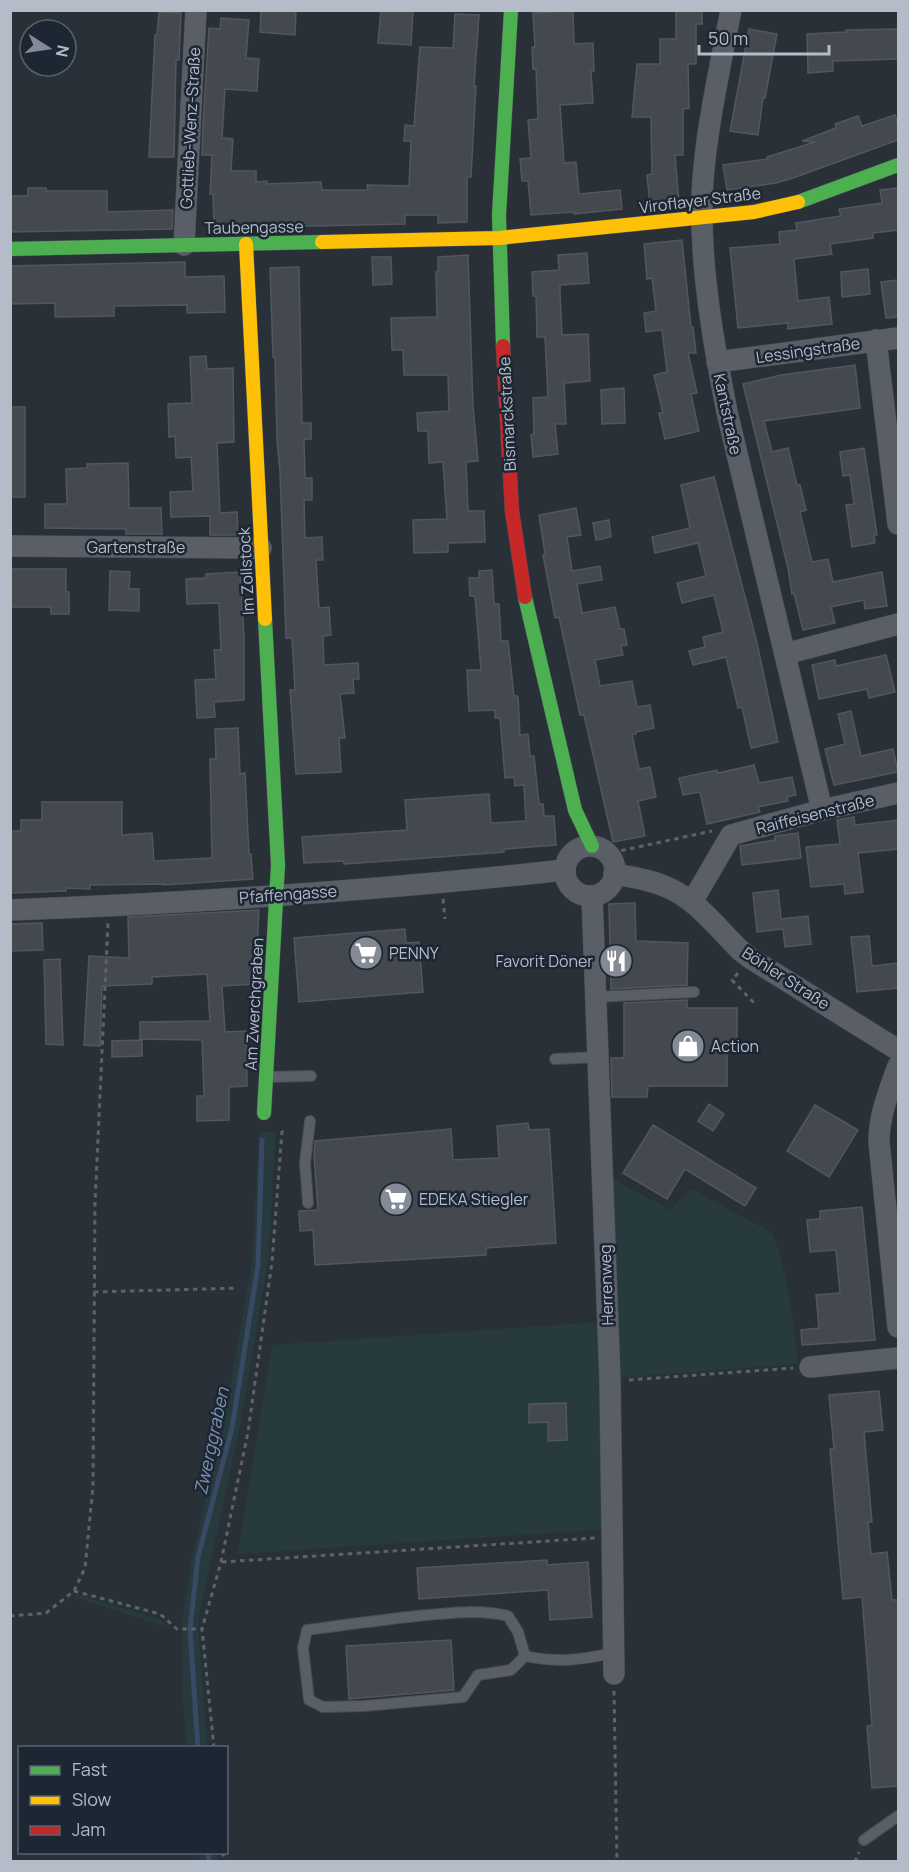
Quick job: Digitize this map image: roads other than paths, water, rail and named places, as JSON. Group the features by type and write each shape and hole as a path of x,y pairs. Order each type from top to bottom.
{"street":[{"name":"Gottlieb-Wenz-Straße","path":"184,245 196,10"},
{"name":"Bismarckstraße","path":"511,10 499,238 505,406 512,511 525,600 576,810 598,857"},
{"name":"Kantstraße","path":"731,10 704,168 702,217 708,295 717,362 727,412 822,810"},
{"name":"Viroflayer Straße","path":"499,238 754,212 801,201 898,165"},
{"name":"Taubengasse","path":"10,249 499,238"},
{"name":"Im Zollstock","path":"246,244 277,836 277,896"},
{"name":"Lessingstraße","path":"717,362 898,338"},
{"path":"876,340 898,524"},
{"name":"Gartenstraße","path":"10,546 261,548"},
{"path":"785,654 898,624"},
{"name":"Raiffeisenstraße","path":"692,902 731,835 822,810 898,793"},
{"path":"598,857 607,889 592,896 576,892 566,878 565,870 568,859 598,857"},
{"name":"Böhler Straße","path":"598,857 640,879 666,886 692,902 750,958 898,1050"},
{"name":"Pfaffengasse","path":"10,910 277,896 442,883 565,870"},
{"name":"Am Zwerchgraben","path":"264,1113 277,896"},
{"name":"Herrenweg","path":"592,896 610,1381 614,1664"},
{"path":"898,1066 879,1127 879,1142 898,1327"},
{"path":"810,1367 898,1358"}],"lane":[{"path":"596,998 694,992"},
{"path":"555,1059 598,1057"},
{"path":"267,1077 311,1076"},
{"path":"308,1203 305,1163 310,1121"},
{"path":"452,1613 494,1613 508,1616 518,1632 525,1656 511,1670 478,1675 463,1697 364,1706 323,1707 309,1700 303,1648 307,1630 452,1613"},
{"path":"525,1656 549,1661 585,1659 614,1664"},
{"path":"864,1840 898,1816"}],"waterway":[{"name":"Zwerggraben","path":"198,1746 190,1629 198,1557 232,1428 258,1265 262,1140"},
{"name":"Zwerggraben","path":"208,1854 209,1862"}],"place":[{"name":"PENNY","path":"366,953"},
{"name":"Favorit Döner","path":"616,961"},
{"name":"Action","path":"688,1046"},
{"name":"EDEKA Stiegler","path":"396,1199"}]}
